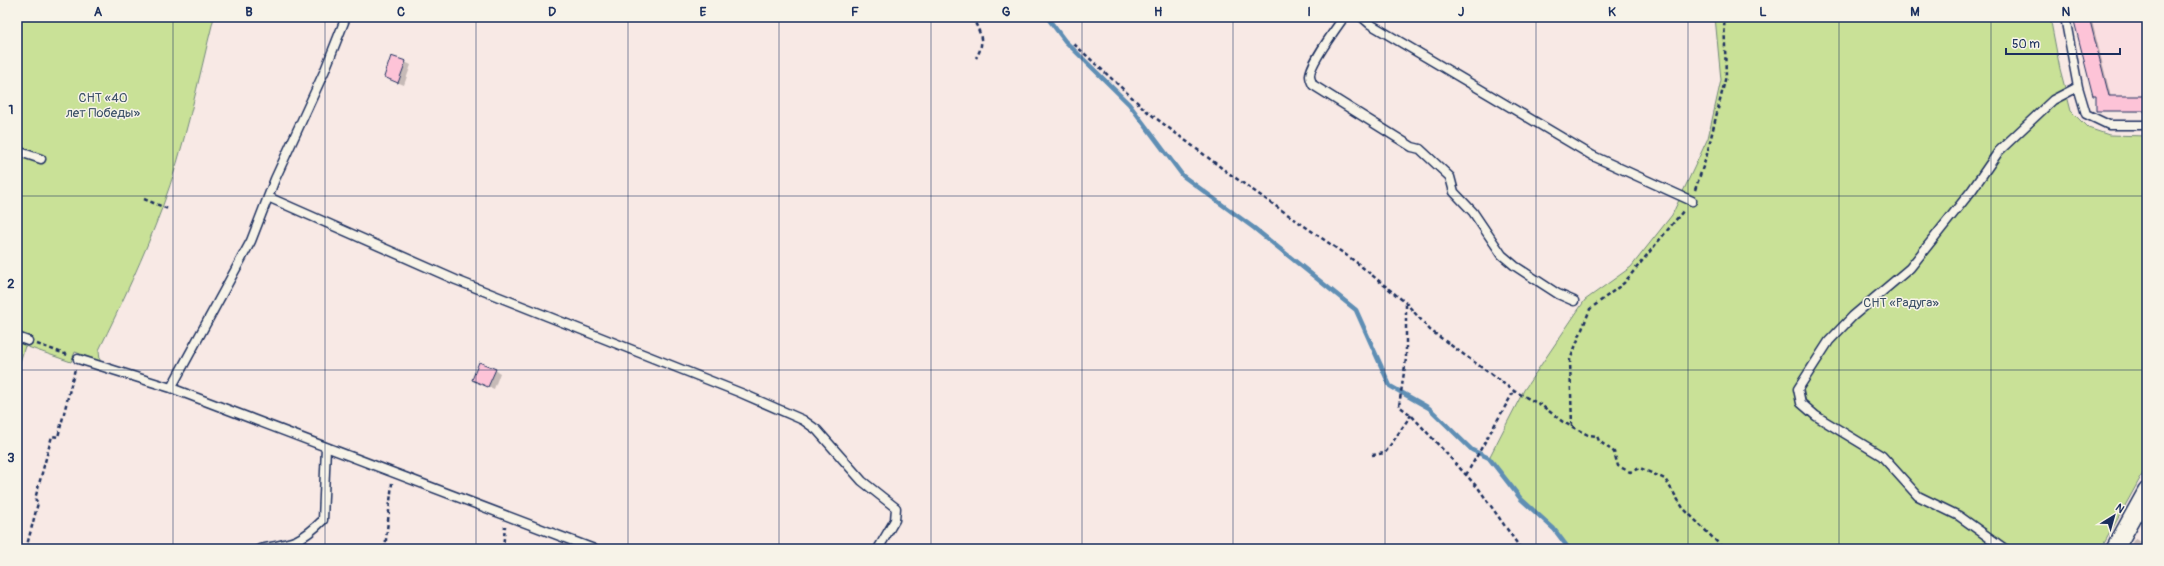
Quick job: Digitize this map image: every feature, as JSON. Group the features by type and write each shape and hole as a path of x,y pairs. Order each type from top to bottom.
{"street":[{"path":"2115,549 2147,491"}],"lane":[{"path":"171,388 251,241 268,197 325,70 346,17"},
{"path":"1344,17 1332,34 1311,70 1310,77 1313,85 1412,147 1420,149 1450,177 1454,192 1472,212 1502,255 1515,266 1558,294 1574,300"},
{"path":"1362,17 1370,24 1593,156 1692,201"},
{"path":"2065,17 2078,87 2086,114 2108,125 2147,125"},
{"path":"2005,549 1959,516 1918,496 1882,456 1816,416 1801,404 1798,389 1829,341 1853,316 1910,268 1972,190 1999,151 2053,100 2078,87"},
{"path":"17,151 41,159"},
{"path":"268,197 456,280 724,386 803,420 817,430 862,481 896,508 895,520 878,549"},
{"path":"17,337 28,341"},
{"path":"78,359 171,388 594,549"},
{"path":"260,549 289,544 307,536 323,520 326,446"}],"path":[{"path":"972,17 980,33 981,49 976,58"},
{"path":"1572,426 1570,360 1590,309 1624,283 1692,201 1706,158 1726,76 1724,17"},
{"path":"1074,44 1149,113 1227,172 1356,262 1406,304 1430,330 1514,391 1541,405 1588,435 1597,436 1599,441 1614,452 1618,466 1630,472 1640,468 1665,479 1683,508 1724,549"},
{"path":"144,199 168,209"},
{"path":"1406,304 1406,359 1399,406 1411,415 1479,489 1521,549"},
{"path":"26,549 38,503 35,498 52,436 58,438 78,359 28,341"},
{"path":"1466,475 1514,391"},
{"path":"1372,455 1385,453 1411,415"},
{"path":"385,549 393,472"},
{"path":"503,549 506,516"}],"shaded area":[{"path":"2089,17 2147,17 2147,96 2109,96"}],"green space":[{"name":"СНТ «40 лет Победы»","path":"17,17 214,17 178,161 162,208 140,262 99,350 100,361 75,352 71,362 25,346 17,372"},
{"name":"СНТ «Радуга»","path":"1715,17 2050,17 2060,69 2071,111 2088,128 2109,135 2147,136 2147,466 2101,549 1569,549 1554,529 1521,499 1489,458 1524,390 1585,300 1631,267 1672,215 1708,138 1721,80"}],"building":[{"path":"2073,17 2089,17 2109,96 2147,96 2147,111 2096,111 2096,96 2093,96"},
{"path":"391,56 406,61 398,83 384,77"},
{"path":"479,362 496,369 488,387 472,380"}],"waterway":[{"path":"1047,17 1065,41 1129,104 1183,176 1254,228 1356,310 1390,386 1429,408 1472,450 1489,458 1521,499 1554,529 1569,549"}]}
